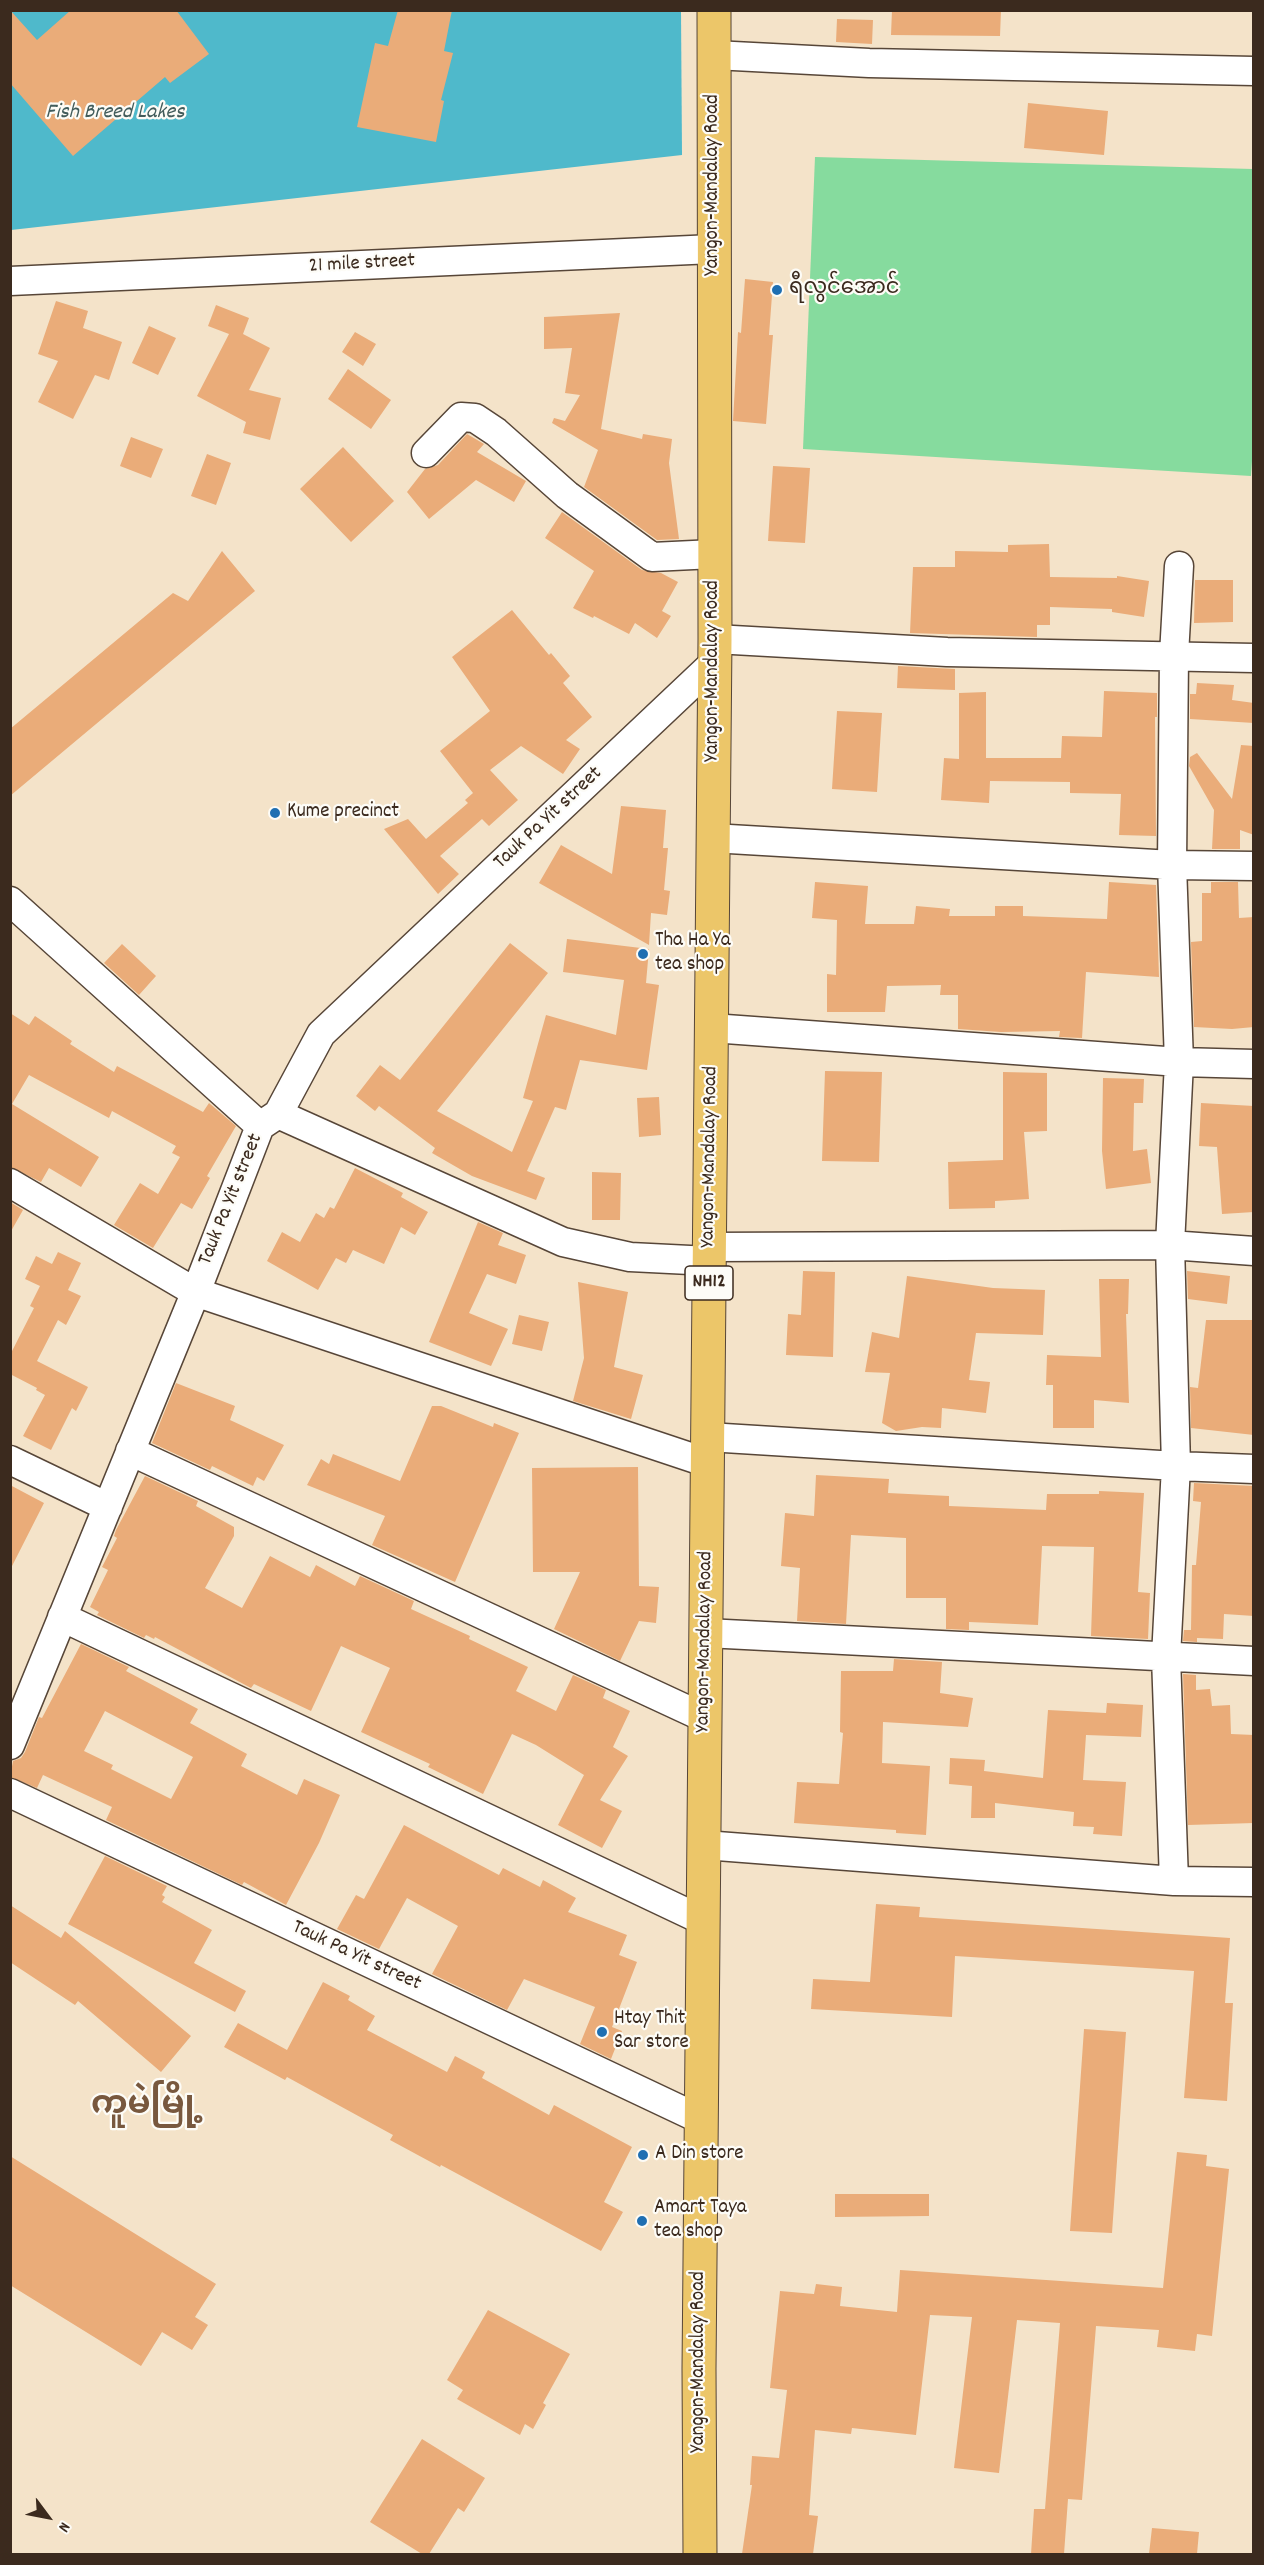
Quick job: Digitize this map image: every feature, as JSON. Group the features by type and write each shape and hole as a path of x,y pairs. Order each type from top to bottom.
{"highway":[{"name":"Yangon-Mandalay Road","path":"700,2554 715,651 714,55 708,11"}],"street":[{"path":"714,55 869,63 1254,71"},
{"name":"21 mile street","path":"10,281 713,249"},
{"path":"426,453 461,417 475,418 496,432 567,495 652,557 714,554"},
{"path":"1174,1881 1166,1657 1176,1466 1170,1245 1179,1062 1172,866 1174,656 1179,566"},
{"path":"715,651 947,652 1254,658"},
{"name":"Tauk Pa Yit street","path":"11,1742 195,1292 269,1120 321,1034 715,651"},
{"path":"712,838 1172,866 1254,866"},
{"path":"10,901 269,1120 563,1242 630,1257 1170,1245 1254,1251"},
{"path":"712,1028 1179,1062 1254,1064"},
{"path":"10,1184 195,1292 708,1450 1254,1469"},
{"path":"130,1450 705,1718"},
{"path":"10,1460 108,1507"},
{"path":"62,1617 704,1921"},
{"path":"706,1633 1254,1661"},
{"name":"Tauk Pa Yit street","path":"10,1793 702,2120"},
{"path":"704,1845 1174,1881 1254,1882"}],"green space":[{"path":"815,157 1253,169 1254,432 1251,476 803,449"}],"water":[{"name":"Fish Breed Lakes","path":"10,11 681,11 682,155 11,230"}],"building":[{"path":"10,10 37,40 71,10 176,10 209,54 170,83 165,77 73,156 10,83"},
{"path":"398,10 452,10 444,51 453,53 441,100 444,101 436,142 357,127 375,43 388,46"},
{"path":"892,10 1001,10 1000,36 891,35"},
{"path":"837,19 873,20 872,44 836,42"},
{"path":"1028,103 1108,111 1104,155 1024,148"},
{"path":"745,279 773,282 769,335 773,335 766,424 733,421 738,332 741,333"},
{"path":"56,301 88,311 83,328 122,342 109,380 95,375 73,419 38,402 58,361 38,354"},
{"path":"216,305 249,318 243,334 270,348 249,390 281,398 270,440 243,433 246,422 197,396 229,334 208,326"},
{"path":"620,313 601,429 642,439 643,434 672,439 669,463 679,539 657,540 584,487 598,450 552,423 554,418 565,421 580,395 565,393 572,348 544,349 544,317"},
{"path":"149,326 176,338 158,375 132,363"},
{"path":"355,332 376,344 363,366 342,352"},
{"path":"348,369 391,400 371,429 328,399"},
{"path":"467,434 484,444 477,452 526,481 514,502 476,480 429,519 407,492 425,469 438,465"},
{"path":"131,437 163,449 151,478 120,466"},
{"path":"343,447 394,501 351,542 300,489"},
{"path":"207,454 231,463 216,505 191,496"},
{"path":"773,466 810,468 805,543 768,541"},
{"path":"562,512 642,570 661,573 678,582 662,611 671,616 657,638 635,623 629,634 573,608 594,571 545,538"},
{"path":"1049,544 1050,577 1117,578 1117,576 1149,581 1144,617 1112,612 1112,609 1050,607 1050,625 1037,625 1037,637 910,633 913,567 955,567 955,551 1008,552 1008,545"},
{"path":"222,551 255,591 10,796 10,729 173,593 188,601"},
{"path":"1195,580 1233,580 1233,622 1194,623"},
{"path":"512,610 549,655 551,653 570,676 563,683 592,717 566,740 580,749 563,774 521,746 490,770 518,800 489,826 482,819 440,856 459,874 438,894 384,829 408,819 426,839 468,803 465,800 473,793 440,751 490,711 452,657"},
{"path":"898,666 955,669 955,690 897,688"},
{"path":"1197,683 1234,685 1232,700 1254,703 1254,723 1190,719 1190,694 1196,694"},
{"path":"1104,691 1157,693 1157,717 1155,717 1156,836 1119,835 1121,794 1070,793 1070,782 990,781 989,803 941,800 944,758 959,759 959,693 986,692 986,758 1061,758 1062,736 1102,737"},
{"path":"837,711 882,713 877,792 832,789"},
{"path":"1241,745 1254,746 1254,835 1240,830 1240,849 1212,849 1214,810 1189,766 1190,757 1197,753 1232,799"},
{"path":"621,806 666,810 663,848 668,848 664,890 670,891 667,915 651,913 649,945 539,883 561,845 612,874"},
{"path":"815,882 868,886 865,924 914,924 916,906 950,909 949,916 995,916 995,906 1023,906 1023,916 1107,919 1109,882 1156,885 1159,977 1086,972 1082,1038 1059,1037 1060,1031 1001,1032 958,1029 958,995 940,995 941,985 887,986 885,1012 827,1012 827,974 836,975 837,920 812,918"},
{"path":"1211,882 1238,882 1239,918 1254,917 1254,1027 1232,1029 1194,1027 1191,942 1202,941 1202,893 1211,893"},
{"path":"567,939 649,949 646,983 659,985 647,1070 580,1060 566,1110 555,1107 527,1171 545,1178 536,1200 472,1176 432,1153 435,1148 379,1106 375,1111 356,1096 380,1065 400,1080 510,943 548,973 437,1111 512,1152 533,1101 523,1098 546,1015 616,1035 624,980 563,972"},
{"path":"122,944 156,976 139,995 104,963"},
{"path":"10,1013 29,1025 35,1016 72,1041 70,1044 114,1072 117,1066 203,1112 209,1103 236,1126 207,1176 210,1178 192,1209 181,1203 153,1248 114,1225 140,1183 158,1194 180,1157 172,1153 176,1146 112,1111 109,1118 29,1075 12,1104 99,1157 81,1187 49,1168 41,1182 10,1167"},
{"path":"825,1071 882,1072 879,1162 822,1161"},
{"path":"1003,1072 1047,1073 1047,1131 1024,1132 1029,1199 995,1201 995,1208 949,1209 948,1162 1003,1160"},
{"path":"1103,1078 1144,1079 1143,1103 1134,1103 1133,1151 1147,1149 1151,1183 1106,1189 1102,1151"},
{"path":"659,1097 661,1135 639,1137 637,1098"},
{"path":"1201,1103 1254,1106 1254,1212 1222,1214 1217,1147 1199,1146"},
{"path":"355,1168 403,1193 401,1197 428,1212 415,1235 401,1227 384,1264 353,1250 346,1263 336,1258 318,1290 267,1261 282,1232 300,1242 316,1213 324,1218 330,1207 334,1209"},
{"path":"592,1172 621,1173 620,1220 592,1220"},
{"path":"10,1202 23,1210 10,1233"},
{"path":"478,1222 503,1233 498,1245 526,1255 516,1284 487,1274 469,1313 508,1329 491,1366 429,1342"},
{"path":"58,1252 81,1263 68,1290 81,1296 66,1325 58,1320 37,1361 88,1387 76,1411 72,1408 51,1450 23,1436 45,1395 36,1390 37,1388 10,1374 10,1355 34,1308 30,1306 40,1286 25,1279 36,1256 52,1264"},
{"path":"803,1271 835,1272 833,1357 786,1355 788,1314 801,1315"},
{"path":"1187,1271 1230,1276 1227,1304 1188,1299"},
{"path":"907,1276 993,1288 1045,1290 1043,1335 976,1333 969,1380 990,1382 986,1413 942,1408 941,1428 922,1427 896,1431 882,1423 890,1373 865,1372 872,1332 899,1338"},
{"path":"1099,1279 1129,1279 1128,1314 1126,1314 1129,1403 1094,1400 1094,1428 1053,1428 1053,1385 1046,1385 1047,1355 1101,1357"},
{"path":"578,1282 628,1292 614,1367 643,1375 631,1419 573,1401 584,1358"},
{"path":"519,1315 549,1322 542,1351 512,1344"},
{"path":"1206,1320 1254,1320 1254,1435 1191,1428 1190,1387 1198,1388"},
{"path":"176,1383 235,1406 230,1420 284,1445 264,1481 257,1477 253,1486 212,1466 210,1470 152,1443"},
{"path":"432,1406 441,1406 493,1427 494,1423 519,1433 455,1582 372,1545 385,1516 307,1485 321,1459 329,1464 333,1454 400,1481"},
{"path":"638,1467 639,1586 659,1587 656,1623 639,1621 620,1661 554,1629 580,1572 533,1572 532,1468"},
{"path":"816,1475 889,1479 888,1493 949,1496 949,1506 1046,1510 1047,1494 1099,1494 1099,1491 1144,1493 1138,1592 1150,1593 1148,1639 1091,1636 1094,1547 1042,1546 1038,1625 969,1622 969,1630 946,1629 946,1598 906,1598 906,1538 851,1535 846,1624 797,1621 800,1568 781,1566 785,1513 814,1516"},
{"path":"145,1476 198,1501 196,1506 234,1527 234,1536 205,1588 242,1608 270,1556 310,1577 316,1565 355,1586 360,1576 414,1601 411,1609 470,1636 469,1639 528,1667 516,1691 556,1711 573,1675 606,1690 603,1698 630,1711 613,1747 628,1756 600,1800 622,1811 602,1848 558,1825 584,1775 536,1745 512,1734 483,1794 428,1767 430,1764 361,1732 390,1668 341,1646 311,1711 254,1684 251,1688 155,1637 154,1639 146,1635 144,1638 97,1615 99,1612 90,1607 108,1570 102,1567 117,1538 114,1536 116,1530"},
{"path":"1194,1483 1254,1486 1254,1616 1224,1614 1223,1639 1197,1638 1197,1642 1183,1641 1184,1630 1191,1630 1192,1565 1196,1565 1201,1502 1193,1501"},
{"path":"10,1485 44,1503 10,1570"},
{"path":"81,1644 129,1667 126,1671 198,1709 190,1723 247,1754 241,1766 297,1795 304,1779 340,1795 319,1843 286,1905 244,1882 242,1885 106,1820 112,1807 43,1775 37,1788 10,1777 13,1761 21,1758 39,1717 42,1718","holes":["105,1711 193,1757 171,1799 111,1769 113,1765 84,1751"]},
{"path":"894,1659 942,1662 940,1693 973,1698 968,1727 883,1722 882,1763 930,1766 926,1835 896,1833 896,1830 794,1823 797,1782 839,1784 843,1733 840,1732 841,1671 893,1671"},
{"path":"1183,1674 1196,1675 1196,1690 1210,1689 1212,1706 1230,1705 1231,1734 1254,1735 1254,1823 1188,1825"},
{"path":"1107,1703 1143,1705 1141,1737 1086,1735 1083,1780 1126,1782 1122,1836 1093,1834 1094,1827 1073,1826 1074,1812 995,1803 995,1818 971,1818 972,1786 949,1784 950,1758 985,1760 984,1771 1043,1778 1048,1710 1106,1713"},
{"path":"404,1825 499,1875 503,1868 540,1887 543,1880 576,1898 568,1912 627,1935 619,1955 637,1962 612,2027 622,2031 611,2059 580,2044 595,2007 524,1979 507,2010 432,1974 458,1926 407,1898 379,1949 337,1929 356,1895 364,1899"},
{"path":"105,1856 167,1886 162,1895 165,1897 162,1902 212,1930 194,1963 246,1991 235,2012 68,1924"},
{"path":"876,1904 920,1907 919,1917 1230,1938 1225,2003 1233,2003 1227,2101 1184,2098 1194,1971 955,1956 952,2017 811,2009 813,1979 870,1982"},
{"path":"10,1905 61,1938 65,1931 191,2036 161,2072 78,2001 75,2005 10,1962"},
{"path":"323,1982 350,1996 348,2000 375,2016 367,2030 447,2072 455,2056 485,2072 482,2078 549,2115 554,2105 632,2147 604,2202 623,2212 601,2251 390,2140 393,2135 287,2077 285,2080 224,2047 238,2023 287,2050"},
{"path":"1084,2029 1126,2032 1112,2233 1070,2231"},
{"path":"1177,2152 1207,2155 1206,2166 1229,2169 1212,2336 1197,2334 1195,2351 1157,2347 1159,2330 1096,2326 1082,2500 1068,2499 1064,2554 1031,2554 1034,2509 1045,2509 1060,2323 1017,2320 999,2473 954,2468 972,2317 930,2315 916,2435 852,2428 851,2434 815,2430 809,2515 818,2516 813,2554 742,2554 752,2485 750,2485 752,2456 779,2458 787,2390 770,2388 780,2291 814,2294 816,2284 842,2287 840,2306 897,2312 900,2270 1163,2288"},
{"path":"10,2156 216,2284 195,2317 208,2325 192,2350 162,2332 141,2366 10,2285"},
{"path":"835,2194 929,2194 929,2216 835,2217"},
{"path":"488,2310 570,2354 543,2403 546,2405 533,2429 525,2424 520,2435 457,2399 463,2390 447,2380"},
{"path":"422,2439 485,2478 464,2512 458,2508 429,2554 422,2554 370,2522"},
{"path":"1152,2528 1199,2532 1197,2554 1149,2554"}],"place":[{"name":"ရီလွင်အောင်","path":"777,290"},
{"name":"Kume precinct","path":"275,813"},
{"name":"Tha Ha Ya tea shop","path":"643,954"},
{"name":"Htay Thit Sar store","path":"602,2032"},
{"name":"A Din store","path":"643,2155"},
{"name":"Amart Taya tea shop","path":"642,2221"}],"district":[{"name":"ကူမဲမြို့","path":"147,2108"}]}
